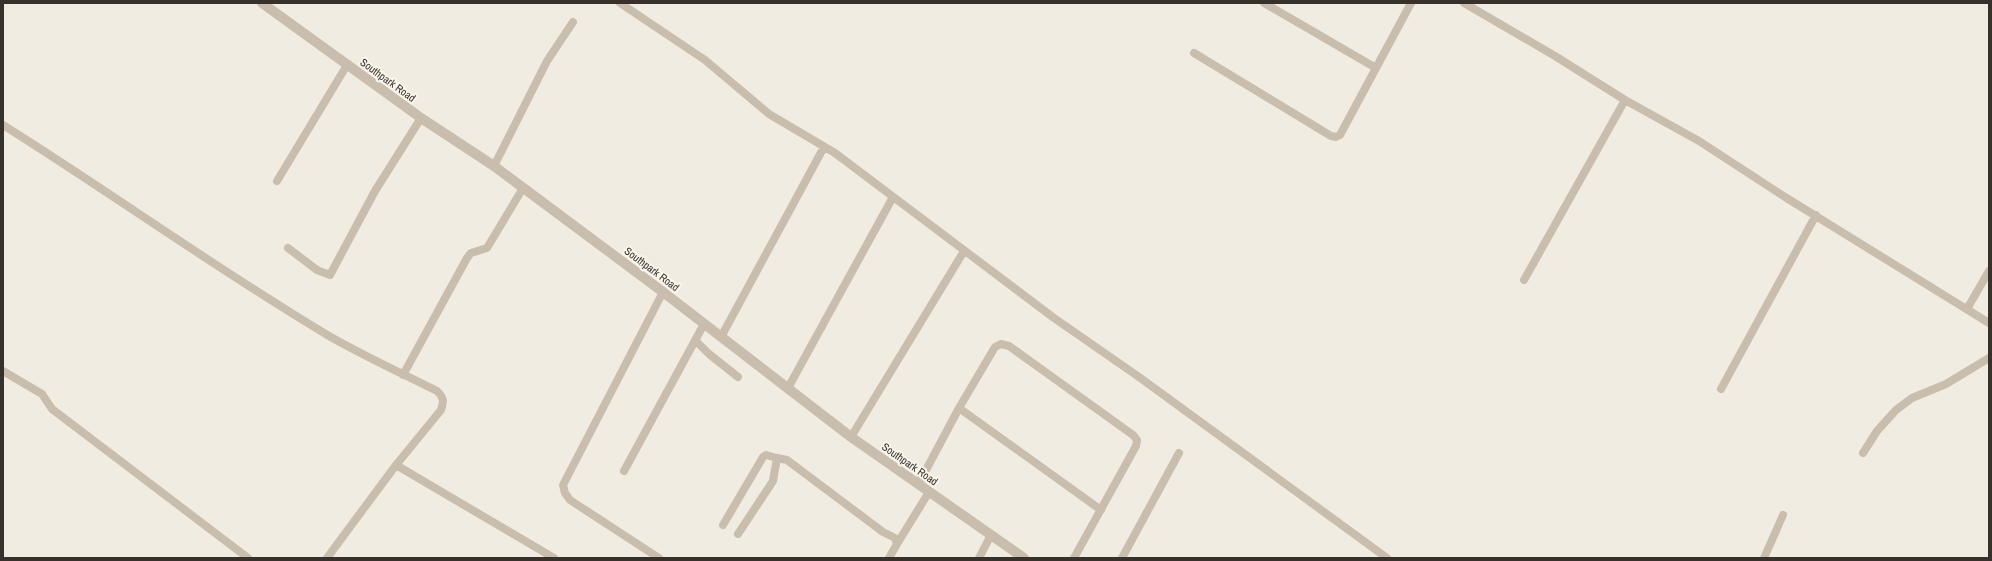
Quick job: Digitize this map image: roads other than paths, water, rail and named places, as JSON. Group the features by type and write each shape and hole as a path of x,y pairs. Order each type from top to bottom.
{"street":[{"name":"Southpark Road","path":"262,3 421,118 494,166 663,292 851,437 1024,558"},
{"path":"620,3 705,60 769,114 824,147 1054,318 1139,376 1387,558"},
{"path":"1264,3 1376,68"},
{"path":"1194,53 1331,136 1336,137 1340,135 1411,3"},
{"path":"1464,3 1556,56 1625,100 1699,141 1785,197 1989,322"},
{"path":"494,166 547,61 573,22"},
{"path":"277,181 347,65"},
{"path":"1524,280 1625,100"},
{"path":"288,248 317,270 330,275 376,191 421,118"},
{"path":"3,125 152,223 329,335 437,391 442,396 443,402 441,410 396,465 326,558"},
{"path":"721,337 824,147"},
{"path":"403,374 467,258 471,253 487,248 522,188"},
{"path":"788,388 893,197"},
{"path":"1721,389 1816,215"},
{"path":"851,437 964,251"},
{"path":"1967,309 1989,271"},
{"path":"659,558 570,500 565,493 564,485 663,292"},
{"path":"624,470 704,324"},
{"path":"696,341 709,354 738,376"},
{"path":"918,485 959,408 995,347 1001,344 1010,346 1133,435 1137,440 1136,446 1074,558"},
{"path":"1864,453 1877,431 1896,410 1912,398 1946,384 1989,358"},
{"path":"3,371 42,394 52,410 248,558"},
{"path":"959,408 1101,510"},
{"path":"1122,558 1179,454"},
{"path":"722,525 763,457 766,455 787,460 793,464 883,532 895,538 897,544"},
{"path":"738,534 773,481 777,458"},
{"path":"396,465 554,558"},
{"path":"889,558 929,492"},
{"path":"1764,558 1783,515"},
{"path":"979,558 991,535"}]}
